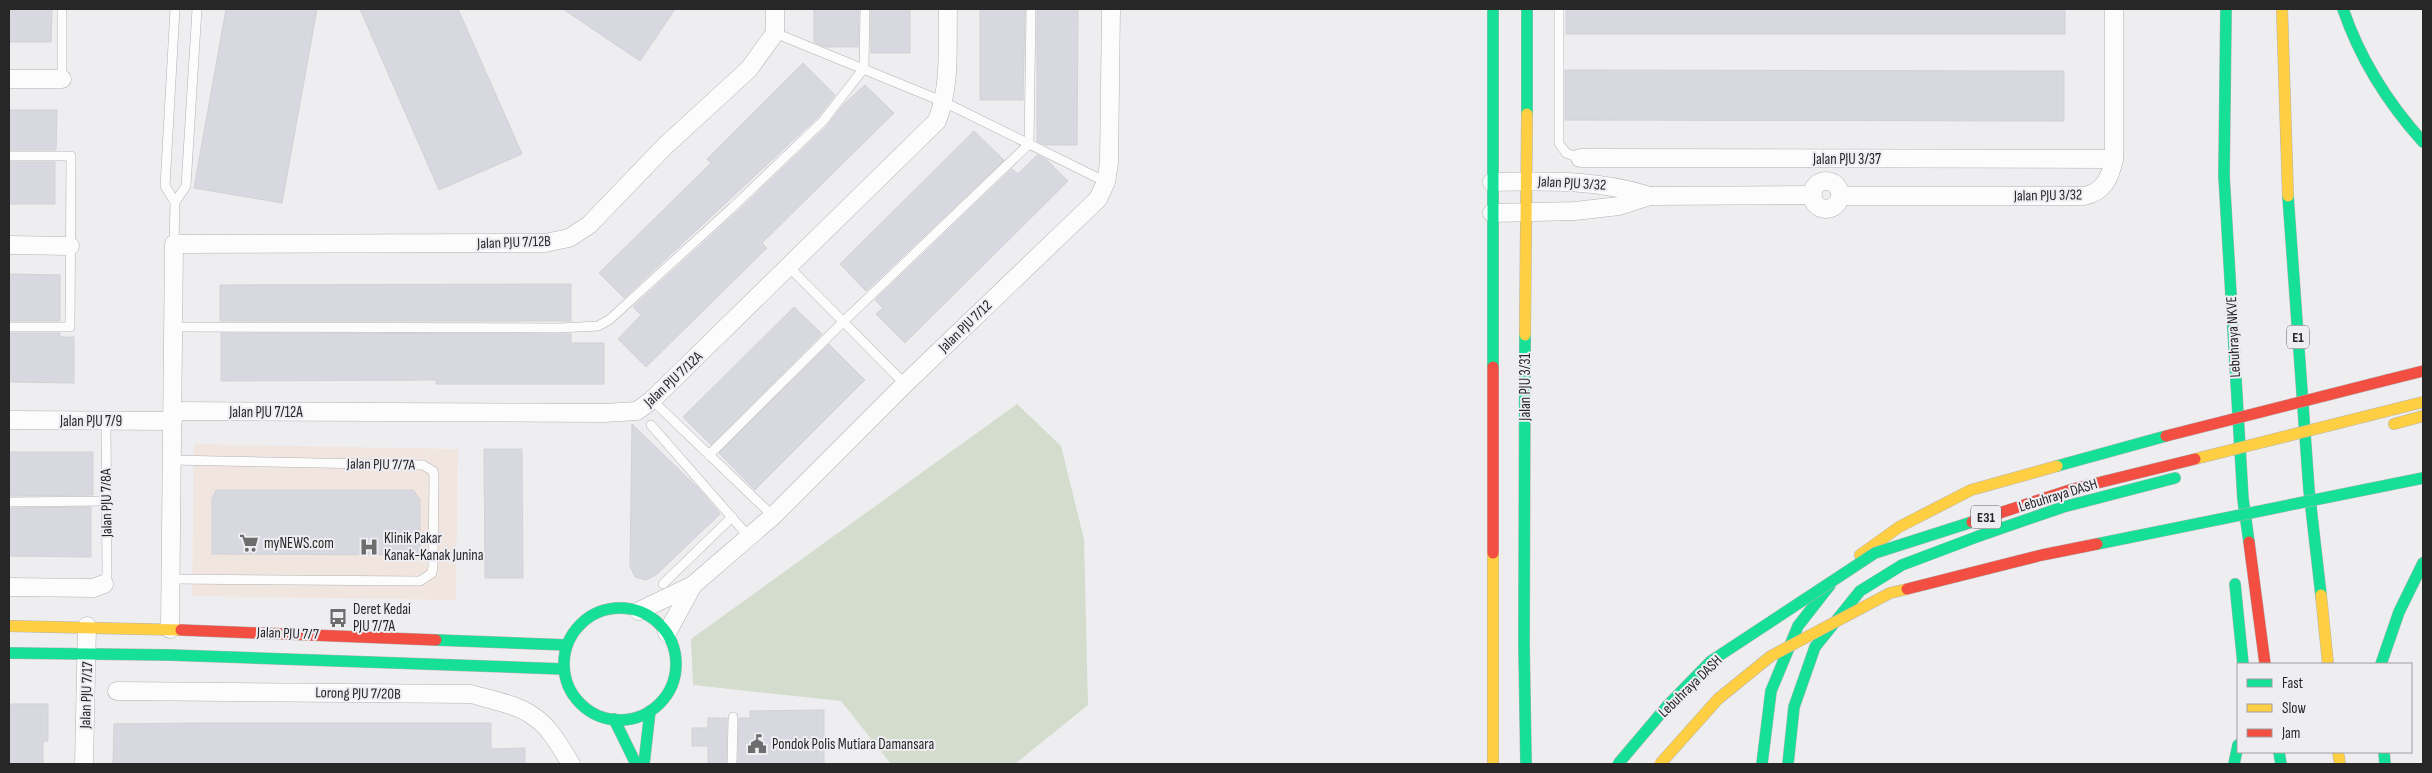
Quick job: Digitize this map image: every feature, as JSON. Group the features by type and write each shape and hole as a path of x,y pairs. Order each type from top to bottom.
{"main road":[{"path":"1493,9 1493,764"},
{"name":"Jalan PJU 3/31","path":"1526,764 1524,644 1528,9"},
{"name":"Lebuhraya NKVE","path":"2226,9 2224,176 2243,499 2265,663"},
{"name":"E1","path":"2282,9 2286,177 2309,490 2328,663"},
{"path":"2343,9 2363,57 2383,92 2406,124 2423,142"},
{"path":"1762,764 1771,691 1798,626 1842,569 1899,527 1972,490 2166,436 2423,371"},
{"name":"Lebuhraya DASH","path":"1618,764 1668,705 1711,661 1876,553 2073,489 2423,402"},
{"path":"2389,425 2423,416"},
{"path":"2290,450 2318,443"},
{"path":"2232,464 2252,459"},
{"path":"1788,764 1794,707 1816,647 1860,591 1902,564 1979,536 2063,507 2180,477"},
{"name":"Lebuhraya DASH","path":"1660,764 1718,699 1771,656 1890,593 2042,555 2423,478"},
{"path":"2235,533 2243,499"},
{"path":"2381,663 2390,630 2423,563"},
{"path":"2233,569 2244,663"},
{"path":"622,608 639,611 655,620 667,633 674,649 676,666 673,684 664,699 650,711 633,718 614,720 596,714 580,703 570,688 564,669 567,645 576,630 588,618 604,610 622,608"},
{"name":"Jalan PJU 7/7","path":"9,626 87,626 567,645"},
{"name":"Jalan PJU 7/7","path":"9,653 170,655 564,669"},
{"path":"644,764 650,711"},
{"path":"614,720 636,764"},
{"path":"2234,764 2237,750"}],"street":[{"path":"774,33 775,9"},
{"name":"Jalan PJU 7/12A","path":"173,416 622,413 637,411 652,400 937,121 944,102 947,84 948,9"},
{"name":"Jalan PJU 7/12","path":"639,611 693,585 773,516 904,384 1098,199 1106,182 1109,163 1111,9"},
{"name":"Jalan PJU 3/32","path":"1492,182 1592,182 1621,187 1650,196 1813,195 1816,204 1824,209 1837,204 1840,196 2084,196 2095,194 2104,186 2110,176 2114,159 2114,9"},
{"name":"Jalan PJU 7/12B","path":"174,244 545,243 570,238 588,226 665,146 748,69 774,33"},
{"path":"9,79 62,79"},
{"name":"Jalan PJU 3/37","path":"1580,158 2114,159"},
{"name":"Jalan PJU 3/32","path":"1492,213 1575,211 1620,206 1650,196"},
{"path":"170,629 174,244"},
{"path":"9,245 70,246"},
{"name":"Jalan PJU 7/9","path":"9,420 106,421 173,416"},
{"path":"9,587 93,588 104,584"},
{"name":"Jalan PJU 7/12","path":"667,633 693,585"},
{"name":"Jalan PJU 7/17","path":"84,764 87,626"},
{"name":"Lorong PJU 7/20B","path":"118,691 471,694 502,703 534,716 556,739 571,764"}],"lane":[{"path":"62,9 62,79"},
{"path":"175,9 165,186 175,202"},
{"path":"174,244 175,202 186,186 197,9"},
{"path":"173,327 558,328 598,326 609,320 823,121 864,68 864,9"},
{"path":"709,455 843,322 1029,144 1031,9"},
{"path":"1559,9 1559,143 1566,153 1580,158"},
{"path":"774,33 944,102 1106,182"},
{"path":"9,156 71,156 70,327 9,327"},
{"path":"789,267 904,384"},
{"path":"652,400 773,516"},
{"name":"Jalan PJU 7/8A","path":"104,584 107,574 106,421"},
{"path":"651,425 749,536"},
{"name":"Jalan PJU 7/7A","path":"171,579 420,580 432,573 434,485 433,470 424,465 172,460"},
{"path":"9,502 106,501"},
{"path":"663,584 732,517"},
{"path":"732,764 733,717"}],"shaded area":[{"path":"194,444 458,449 456,600 192,596"}],"green space":[{"path":"1017,404 1061,446 1084,539 1088,705 1015,764 891,764 841,701 693,685 691,639"}],"building":[{"path":"9,9 52,9 51,42 9,42"},
{"path":"226,9 317,9 282,203 194,188"},
{"path":"360,9 458,9 522,154 439,190"},
{"path":"563,9 675,9 640,61"},
{"path":"814,9 859,9 858,47 825,47 814,42"},
{"path":"871,9 910,9 910,53 871,53"},
{"path":"980,9 1025,9 1023,100 980,100"},
{"path":"1037,9 1078,9 1077,145 1045,145 1037,141"},
{"path":"1566,9 2065,9 2065,34 1566,34"},
{"path":"803,63 835,95 818,117 624,298 599,273 711,163 707,159"},
{"path":"1565,70 2064,71 2064,121 1565,120"},
{"path":"865,85 894,113 762,243 767,248 646,367 618,339 641,315 633,307 827,126 844,104"},
{"path":"9,110 57,110 56,150 9,150"},
{"path":"974,131 1004,160 866,291 840,264"},
{"path":"1037,155 1047,160 1068,181 905,343 876,314 883,308 875,300 1012,169 1018,174"},
{"path":"9,162 55,162 55,204 9,204"},
{"path":"9,274 60,275 60,321 9,321"},
{"path":"571,284 571,321 220,321 220,285"},
{"path":"794,307 822,334 711,445 683,417"},
{"path":"9,333 60,333 60,337 74,337 74,383 9,382"},
{"path":"221,333 571,334 571,343 604,343 604,384 436,384 436,380 221,381"},
{"path":"829,344 865,380 755,490 719,453"},
{"path":"632,424 699,489 720,514 656,575 646,580 635,577 630,566"},
{"path":"484,449 522,449 523,578 485,578"},
{"path":"9,452 93,452 93,495 9,496"},
{"path":"216,490 413,490 420,499 420,555 212,554 212,499"},
{"path":"91,507 91,557 9,556 9,508"},
{"path":"9,704 48,704 48,741 43,741 43,764 9,764"},
{"path":"824,710 824,764 738,764 739,718 750,718 750,711"},
{"path":"708,718 727,718 726,764 708,764 708,746 692,746 692,728 708,728"},
{"path":"491,723 491,749 525,748 525,764 113,764 114,724"}],"traffic: fast":[{"path":"1493,9 1493,367"},
{"path":"1527,9 1527,114"},
{"path":"2226,9 2224,176 2243,499 2249,542"},
{"path":"2343,9 2366,63 2386,96 2423,142"},
{"path":"2288,196 2309,490 2321,595"},
{"path":"1525,335 1524,644 1526,764"},
{"path":"2057,466 2166,436"},
{"path":"1788,764 1794,707 1815,647 1860,591 1902,565 1979,536 2063,507 2175,478"},
{"path":"2097,544 2423,478"},
{"path":"1618,764 1668,705 1711,661 1875,553 1972,522"},
{"path":"2381,663 2399,612 2423,563"},
{"path":"2235,584 2243,663"},
{"path":"1762,764 1771,691 1798,626 1830,585"},
{"path":"620,608 641,613 659,625 671,643 676,664 671,685 659,703 641,715 620,720 599,715 581,703 569,685 564,664 569,643 581,625 599,613 620,608"},
{"path":"436,640 567,645"},
{"path":"9,653 170,655 564,669"},
{"path":"644,764 650,711"},
{"path":"614,719 636,764"},
{"path":"2234,764 2237,750"},
{"path":"2279,753 2281,764"},
{"path":"2384,753 2385,764"}],"traffic: slow":[{"path":"2282,9 2288,196"},
{"path":"1525,335 1527,114"},
{"path":"2195,459 2423,402"},
{"path":"2394,424 2423,416"},
{"path":"1860,555 1899,527 1971,490 2057,466"},
{"path":"1493,553 1493,764"},
{"path":"1660,764 1718,699 1771,656 1890,593 1907,589"},
{"path":"2321,595 2328,663"},
{"path":"9,626 181,630"},
{"path":"2338,753 2340,764"}],"traffic: jam":[{"path":"1493,367 1493,553"},
{"path":"2387,380 2423,371"},
{"path":"2166,436 2387,380"},
{"path":"1972,522 2073,489 2195,459"},
{"path":"2249,542 2265,663"},
{"path":"1907,589 2042,555 2097,544"},
{"path":"181,630 436,640"}],"place":[{"name":"myNEWS.com","path":"249,543"},
{"name":"Klinik Pakar Kanak-Kanak Junina","path":"369,547"},
{"name":"Deret Kedai PJU 7/7A","path":"338,618"},
{"name":"Pondok Polis Mutiara Damansara","path":"757,744"}]}
